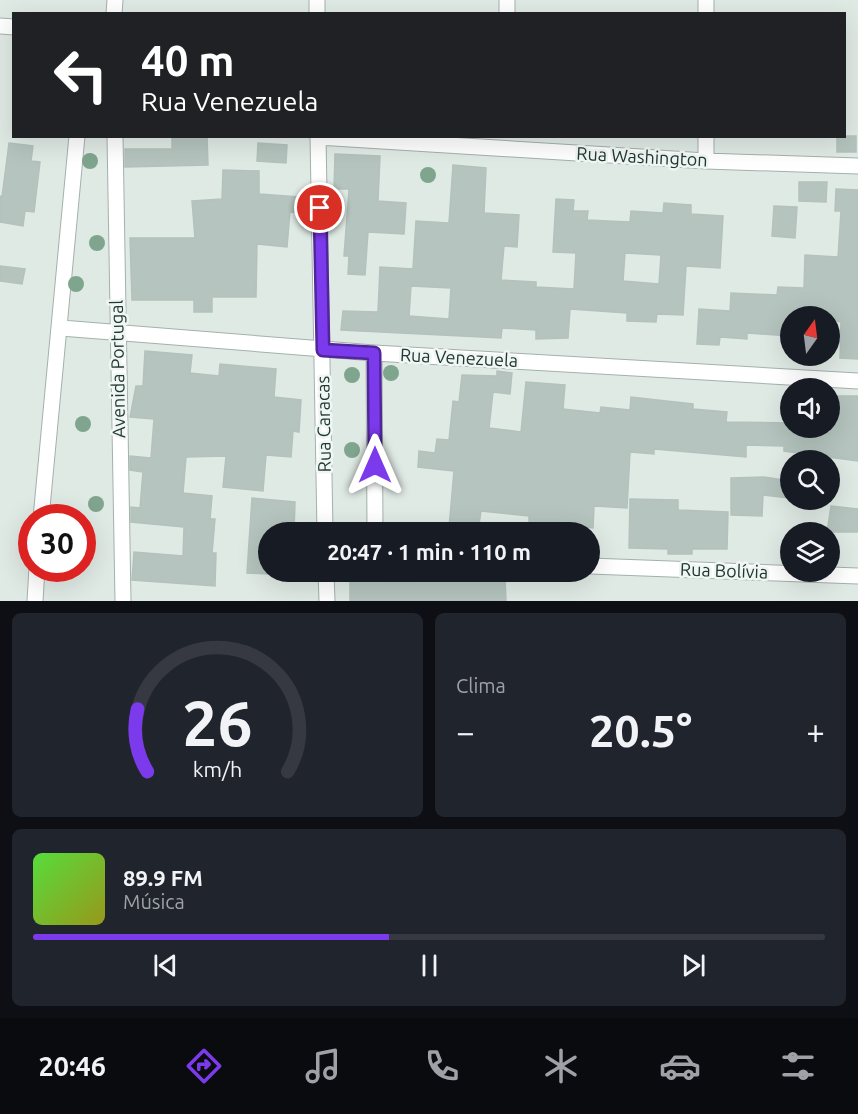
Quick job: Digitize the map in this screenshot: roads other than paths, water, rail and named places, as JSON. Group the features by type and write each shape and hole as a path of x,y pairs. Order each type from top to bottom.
{"street":[{"path":"43,504 77,138"},
{"name":"Avenida Portugal","path":"115,138 123,601"},
{"name":"Rua Caracas","path":"318,138 325,522"},
{"name":"Rua Washington","path":"350,138 507,143 706,161 858,166"},
{"path":"706,138 706,161"},
{"name":"Rua Venezuela","path":"61,328 323,350 858,381"},
{"path":"374,353 375,522"},
{"name":"Rua Bolívia","path":"600,566 858,576"},
{"path":"35,601 36,582"},
{"path":"326,582 327,601"}]}
